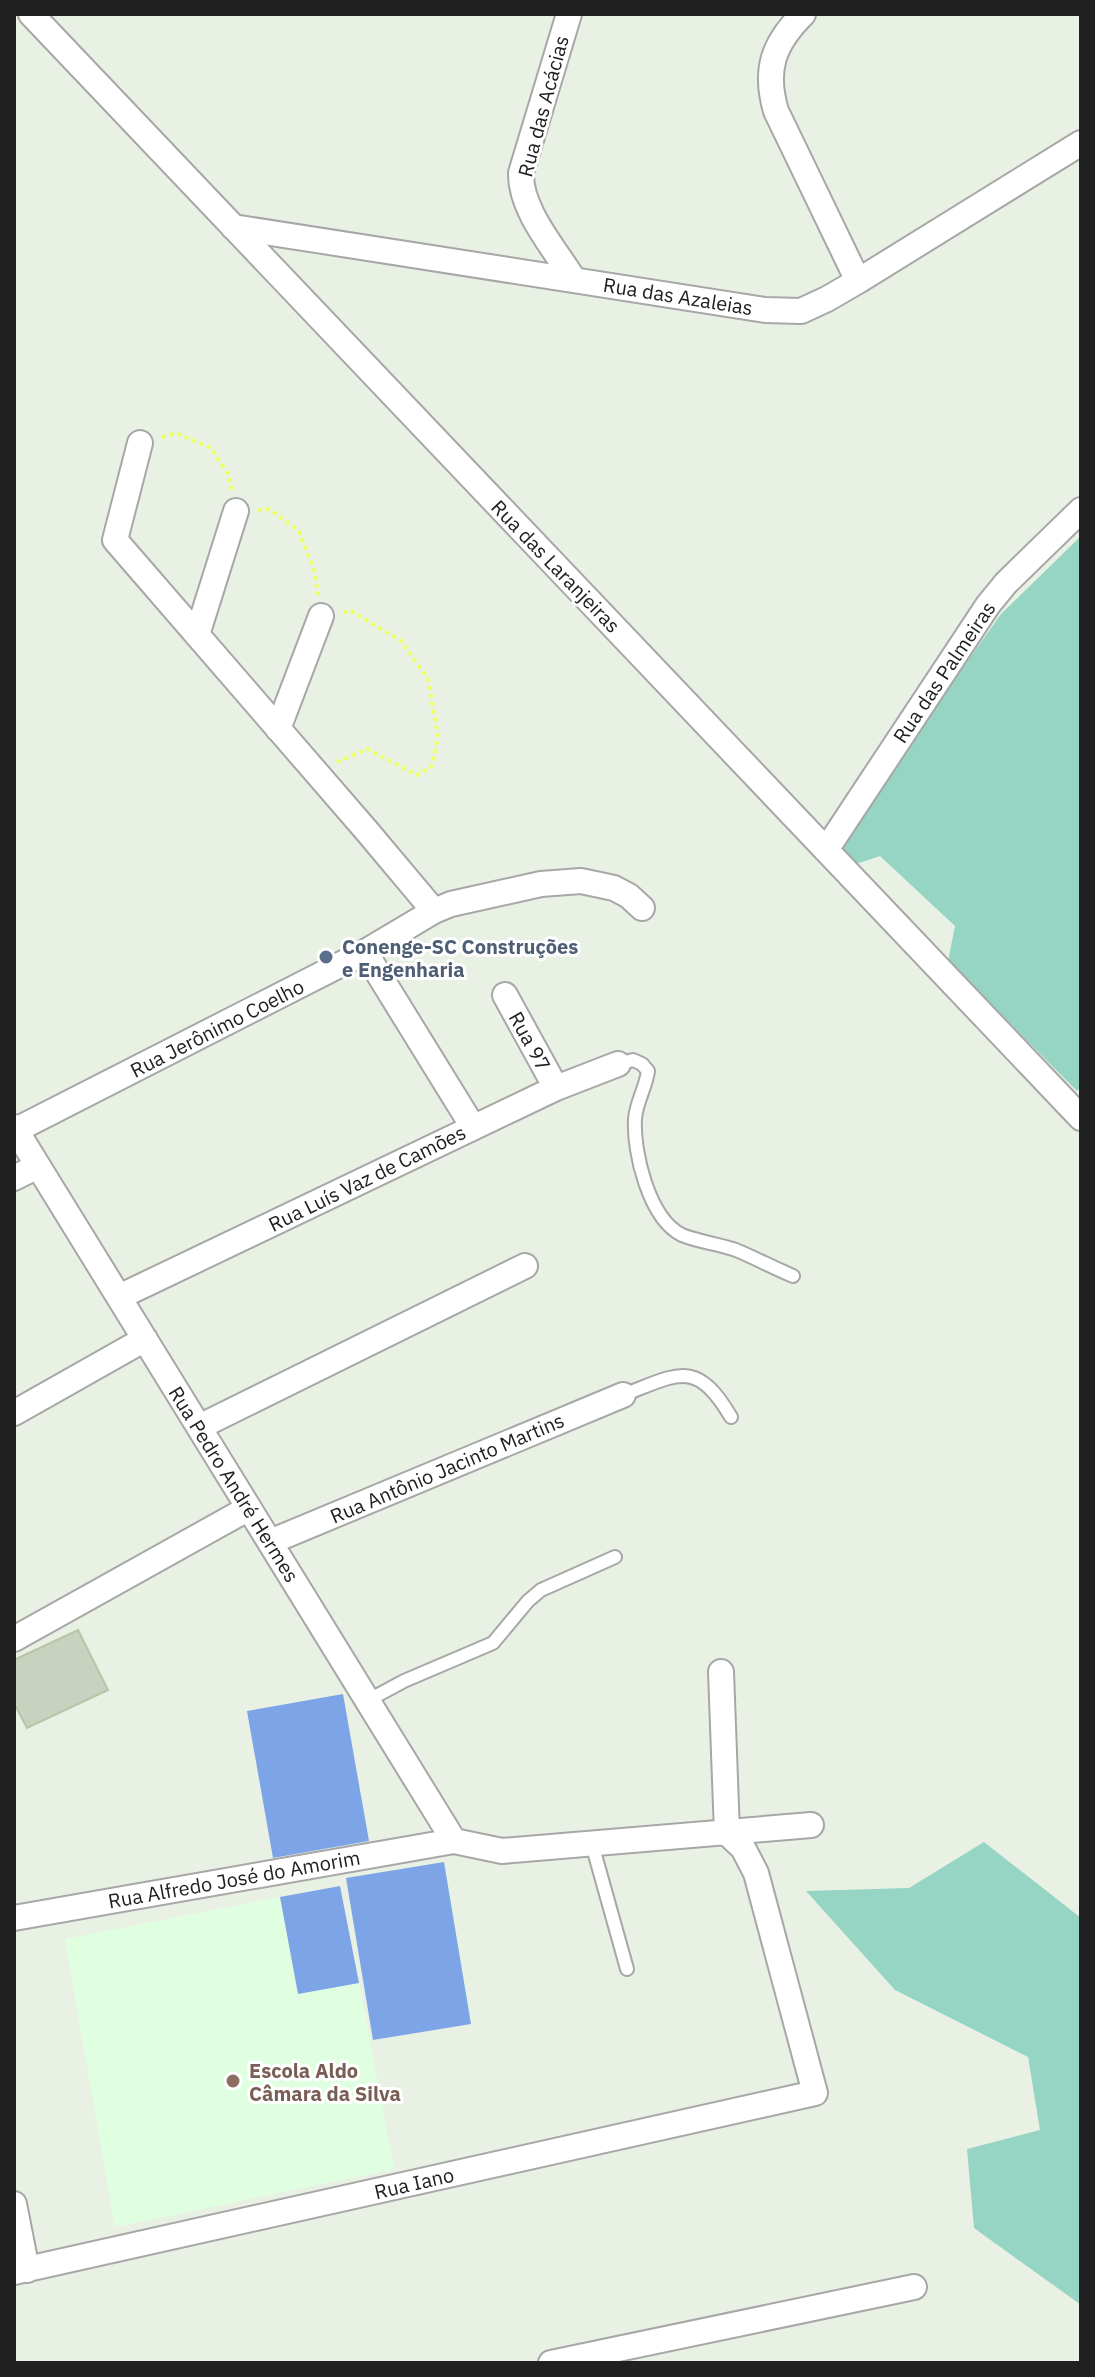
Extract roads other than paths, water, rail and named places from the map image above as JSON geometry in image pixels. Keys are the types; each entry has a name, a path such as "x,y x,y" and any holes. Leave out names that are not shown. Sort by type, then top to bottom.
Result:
{"street":[{"name":"Rua das Laranjeiras","path":"31,14 1079,1113"},
{"name":"Rua das Acácias","path":"569,14 521,173 521,188 525,203 574,280"},
{"path":"803,14 779,45 771,67 770,88 776,111 858,281"},
{"name":"Rua das Azaleias","path":"233,227 765,310 801,311 858,281 1081,143"},
{"path":"140,443 115,540 434,911"},
{"name":"Rua das Palmeiras","path":"826,850 988,605 1006,583 1081,510"},
{"path":"197,635 236,511"},
{"path":"278,729 321,616"},
{"name":"Rua Jerônimo Coelho","path":"15,1128 365,952 451,904 541,884 581,881 614,888 642,908"},
{"path":"365,952 473,1127"},
{"name":"Rua 97","path":"505,995 556,1088"},
{"name":"Rua Luís Vaz de Camões","path":"119,1297 556,1088 618,1064"},
{"name":"Rua Pedro André Hermes","path":"15,1128 454,1841"},
{"path":"14,1178 38,1166"},
{"path":"199,1427 525,1266"},
{"path":"14,1413 145,1339"},
{"name":"Rua Antônio Jacinto Martins","path":"270,1542 623,1395"},
{"path":"14,1639 249,1508"},
{"path":"721,1672 727,1833"},
{"path":"454,1841 502,1851 811,1825"},
{"name":"Rua Iano","path":"20,2271 815,2093 756,1873 743,1848 727,1833"},
{"name":"Rua Alfredo José do Amorim","path":"14,1918 454,1841"},
{"path":"14,2204 20,2271"},
{"path":"551,2363 649,2352 914,2287"}],"lane":[{"path":"618,1064 633,1060 648,1071 635,1116 636,1147 642,1174 658,1209 670,1226 682,1234 735,1250 793,1276"},
{"path":"623,1395 672,1376 686,1376 705,1383 717,1392 731,1417"},
{"path":"367,1701 404,1681 493,1643 541,1590 615,1557"},
{"path":"592,1844 627,1969"}],"place":[{"name":"Conenge-SC Construções e Engenharia","path":"326,957"},
{"name":"Escola Aldo Câmara da Silva","path":"233,2081"}]}
